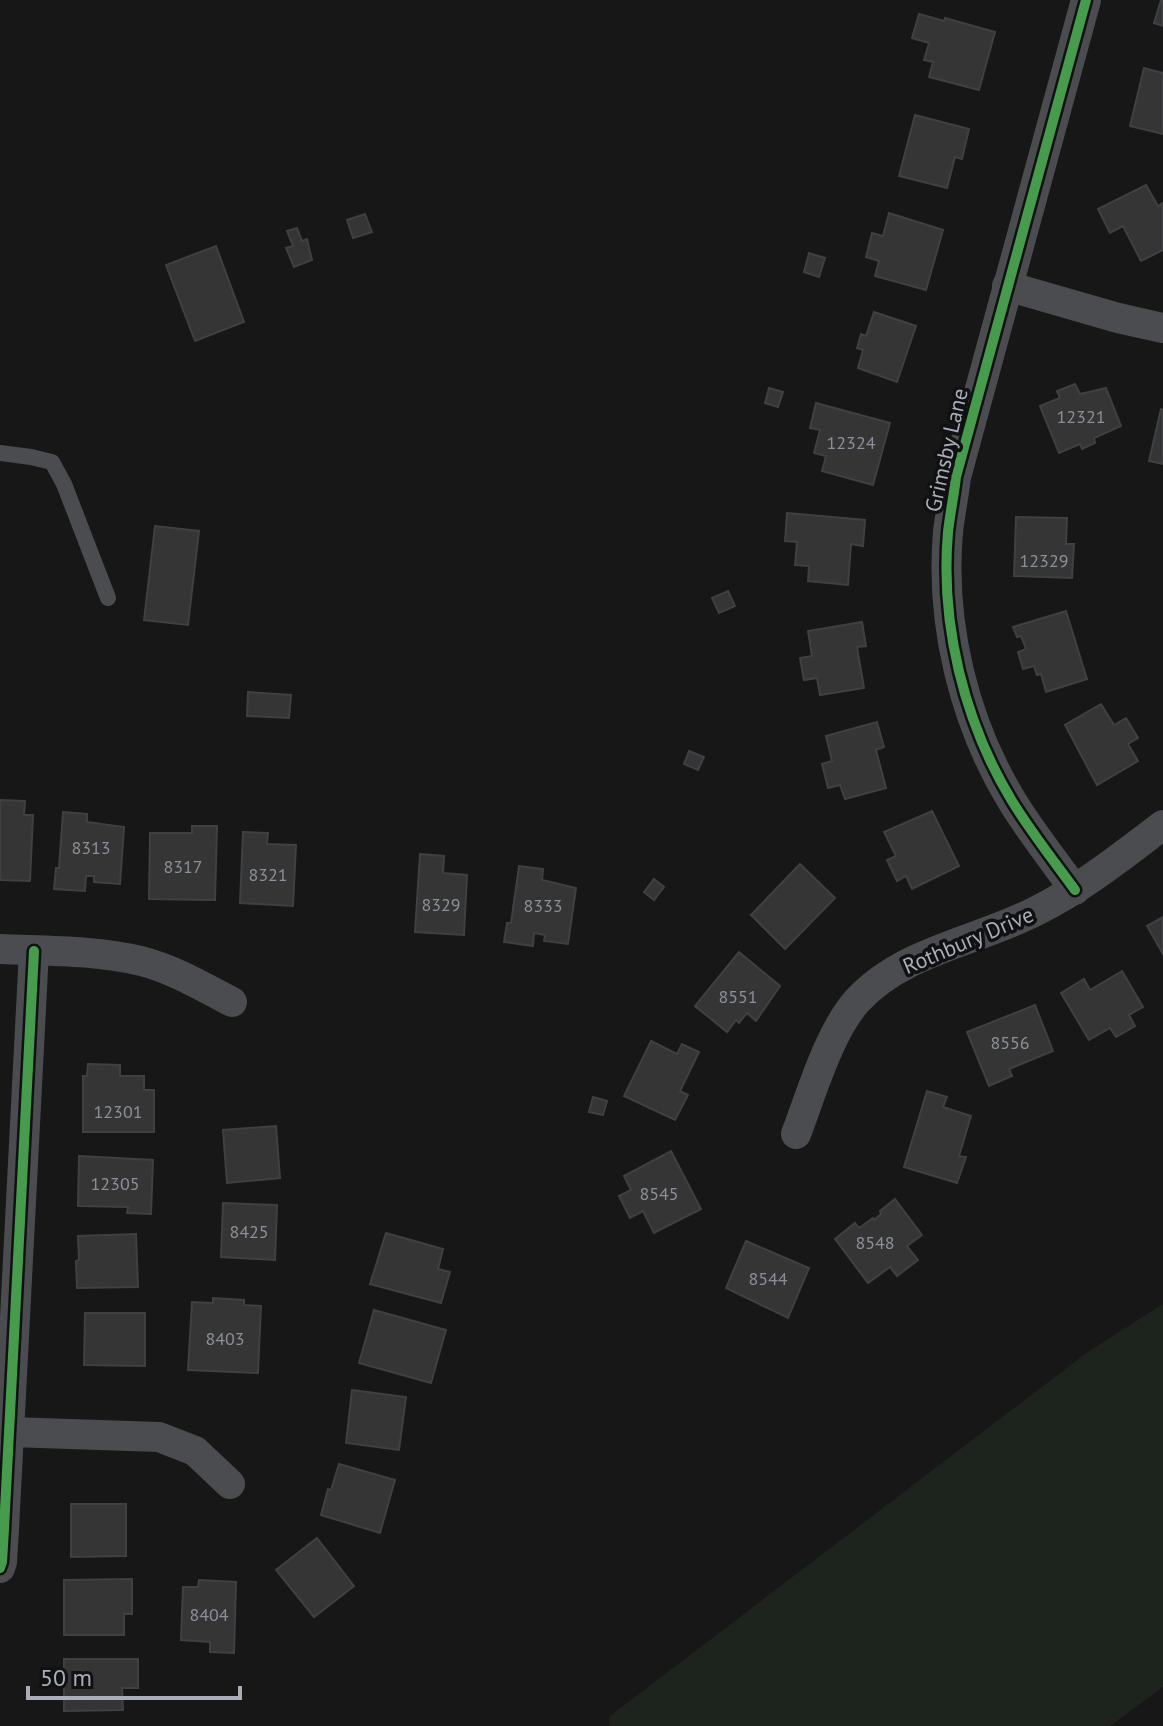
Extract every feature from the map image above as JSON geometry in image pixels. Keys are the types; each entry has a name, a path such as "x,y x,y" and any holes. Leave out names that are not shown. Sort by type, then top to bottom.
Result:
{"street":[{"name":"Grimsby Lane","path":"1075,890 1012,802 987,755 965,696 953,645 947,589 948,533 956,477 1086,0"},
{"path":"1007,286 1163,328"},
{"name":"Rothbury Drive","path":"796,1134 836,1030 855,1003 878,981 906,963 1034,913 1075,890 1163,825"},
{"path":"0,949 94,953 143,962 182,976 232,1002"},
{"path":"0,1568 10,1432 34,951"},
{"path":"10,1432 159,1437 195,1451 230,1484"}],"lane":[{"path":"0,453 52,462 64,484 108,598"}],"shaded area":[{"path":"1163,1304 1163,1687 1110,1726 609,1726 610,1716 1089,1351"}],"building":[{"path":"1163,0 1163,26 1154,23"},
{"path":"919,14 995,32 979,90 929,77 933,62 924,60 929,43 912,38"},
{"path":"1144,68 1163,73 1163,134 1130,126"},
{"path":"915,115 969,129 962,159 955,157 947,188 899,176"},
{"path":"1146,185 1158,206 1163,203 1163,250 1141,261 1123,226 1110,233 1098,209"},
{"path":"889,213 943,230 926,290 875,276 879,261 866,257 872,233 883,236"},
{"path":"365,214 372,232 353,238 347,220"},
{"path":"297,228 302,241 307,239 312,260 294,267 286,248 293,246 287,231"},
{"path":"216,246 244,322 195,341 166,265"},
{"path":"809,253 825,258 819,277 804,272"},
{"path":"874,312 916,326 897,382 858,368 863,350 857,348 861,334 866,336"},
{"path":"1075,384 1080,394 1106,388 1121,426 1094,438 1095,443 1082,449 1080,444 1059,453 1040,406 1060,398 1057,391"},
{"path":"769,388 783,392 778,407 765,403"},
{"path":"816,403 890,423 873,485 822,471 826,456 814,453 820,430 810,428"},
{"path":"1163,410 1163,464 1149,461"},
{"path":"787,513 865,520 863,546 851,544 848,585 808,581 809,566 795,565 797,542 785,541"},
{"path":"1016,517 1067,518 1066,544 1074,544 1072,578 1014,576"},
{"path":"155,526 199,531 188,625 144,620"},
{"path":"728,591 735,606 719,613 712,598"},
{"path":"1066,611 1087,679 1046,692 1041,674 1037,675 1034,666 1023,669 1018,652 1026,649 1013,627"},
{"path":"862,622 866,646 857,647 864,688 820,695 817,678 804,680 800,658 812,656 808,631"},
{"path":"248,692 291,695 289,718 247,716"},
{"path":"1101,704 1114,725 1126,718 1138,738 1128,744 1138,761 1097,785 1065,725"},
{"path":"877,722 884,747 876,750 886,788 845,799 840,785 828,788 822,764 832,761 826,736"},
{"path":"689,751 704,757 698,770 684,764"},
{"path":"0,800 25,801 24,815 33,815 30,881 0,880"},
{"path":"932,811 959,866 912,889 906,876 897,881 887,860 896,856 884,832"},
{"path":"63,812 87,814 87,822 124,827 120,884 94,882 94,876 86,876 85,891 54,889 56,868 59,868"},
{"path":"192,826 217,826 215,900 149,899 150,833 192,833"},
{"path":"243,832 268,833 267,844 296,845 293,906 240,903"},
{"path":"420,854 444,856 443,873 467,875 464,935 415,932"},
{"path":"800,864 835,898 785,949 751,915"},
{"path":"519,866 543,869 542,880 576,888 568,944 544,941 545,935 534,933 533,946 504,942 507,923 511,923"},
{"path":"654,879 664,887 654,900 644,892"},
{"path":"1163,917 1163,954 1147,926"},
{"path":"739,952 780,986 756,1021 747,1013 739,1023 736,1020 727,1032 695,1006"},
{"path":"1122,971 1143,1007 1129,1015 1135,1026 1116,1037 1110,1028 1089,1040 1061,993 1084,979 1090,990"},
{"path":"1035,1005 1053,1051 1009,1069 1012,1076 989,1086 967,1032"},
{"path":"651,1041 677,1054 682,1044 699,1052 680,1091 688,1095 675,1120 624,1096"},
{"path":"88,1064 120,1065 120,1076 144,1076 144,1090 154,1090 154,1132 83,1132 83,1076 87,1076"},
{"path":"927,1091 947,1097 943,1107 971,1116 959,1156 966,1157 957,1183 904,1167"},
{"path":"593,1097 607,1101 603,1115 589,1112"},
{"path":"276,1126 280,1178 227,1183 223,1130"},
{"path":"671,1151 701,1209 654,1233 643,1211 630,1218 619,1196 631,1190 624,1176"},
{"path":"79,1156 153,1160 151,1214 127,1213 128,1207 78,1206"},
{"path":"895,1199 922,1235 907,1246 918,1260 897,1276 890,1267 868,1283 835,1239 855,1223 859,1228 874,1220"},
{"path":"223,1203 277,1205 275,1260 221,1257"},
{"path":"386,1233 443,1249 438,1269 450,1272 441,1303 370,1284"},
{"path":"136,1234 138,1287 77,1288 78,1236"},
{"path":"746,1241 809,1268 788,1318 726,1288"},
{"path":"213,1298 244,1300 244,1305 261,1306 258,1373 188,1370 192,1302 213,1303"},
{"path":"374,1310 446,1330 431,1383 359,1363"},
{"path":"85,1313 145,1313 145,1366 84,1365"},
{"path":"352,1390 406,1397 399,1450 346,1443"},
{"path":"339,1464 395,1480 380,1533 321,1515"},
{"path":"71,1504 126,1504 126,1556 71,1557"},
{"path":"317,1538 354,1586 314,1617 276,1570"},
{"path":"132,1579 132,1614 124,1614 124,1635 64,1635 64,1580"},
{"path":"199,1580 236,1582 234,1653 210,1652 210,1642 181,1640 183,1587 198,1587"},
{"path":"64,1659 138,1659 138,1688 122,1688 123,1710 64,1711"}],"cycle path":[{"path":"1075,890 1012,801 981,739 959,671 952,637 946,567 956,477 1086,0"},
{"path":"0,1568 34,951"}]}
